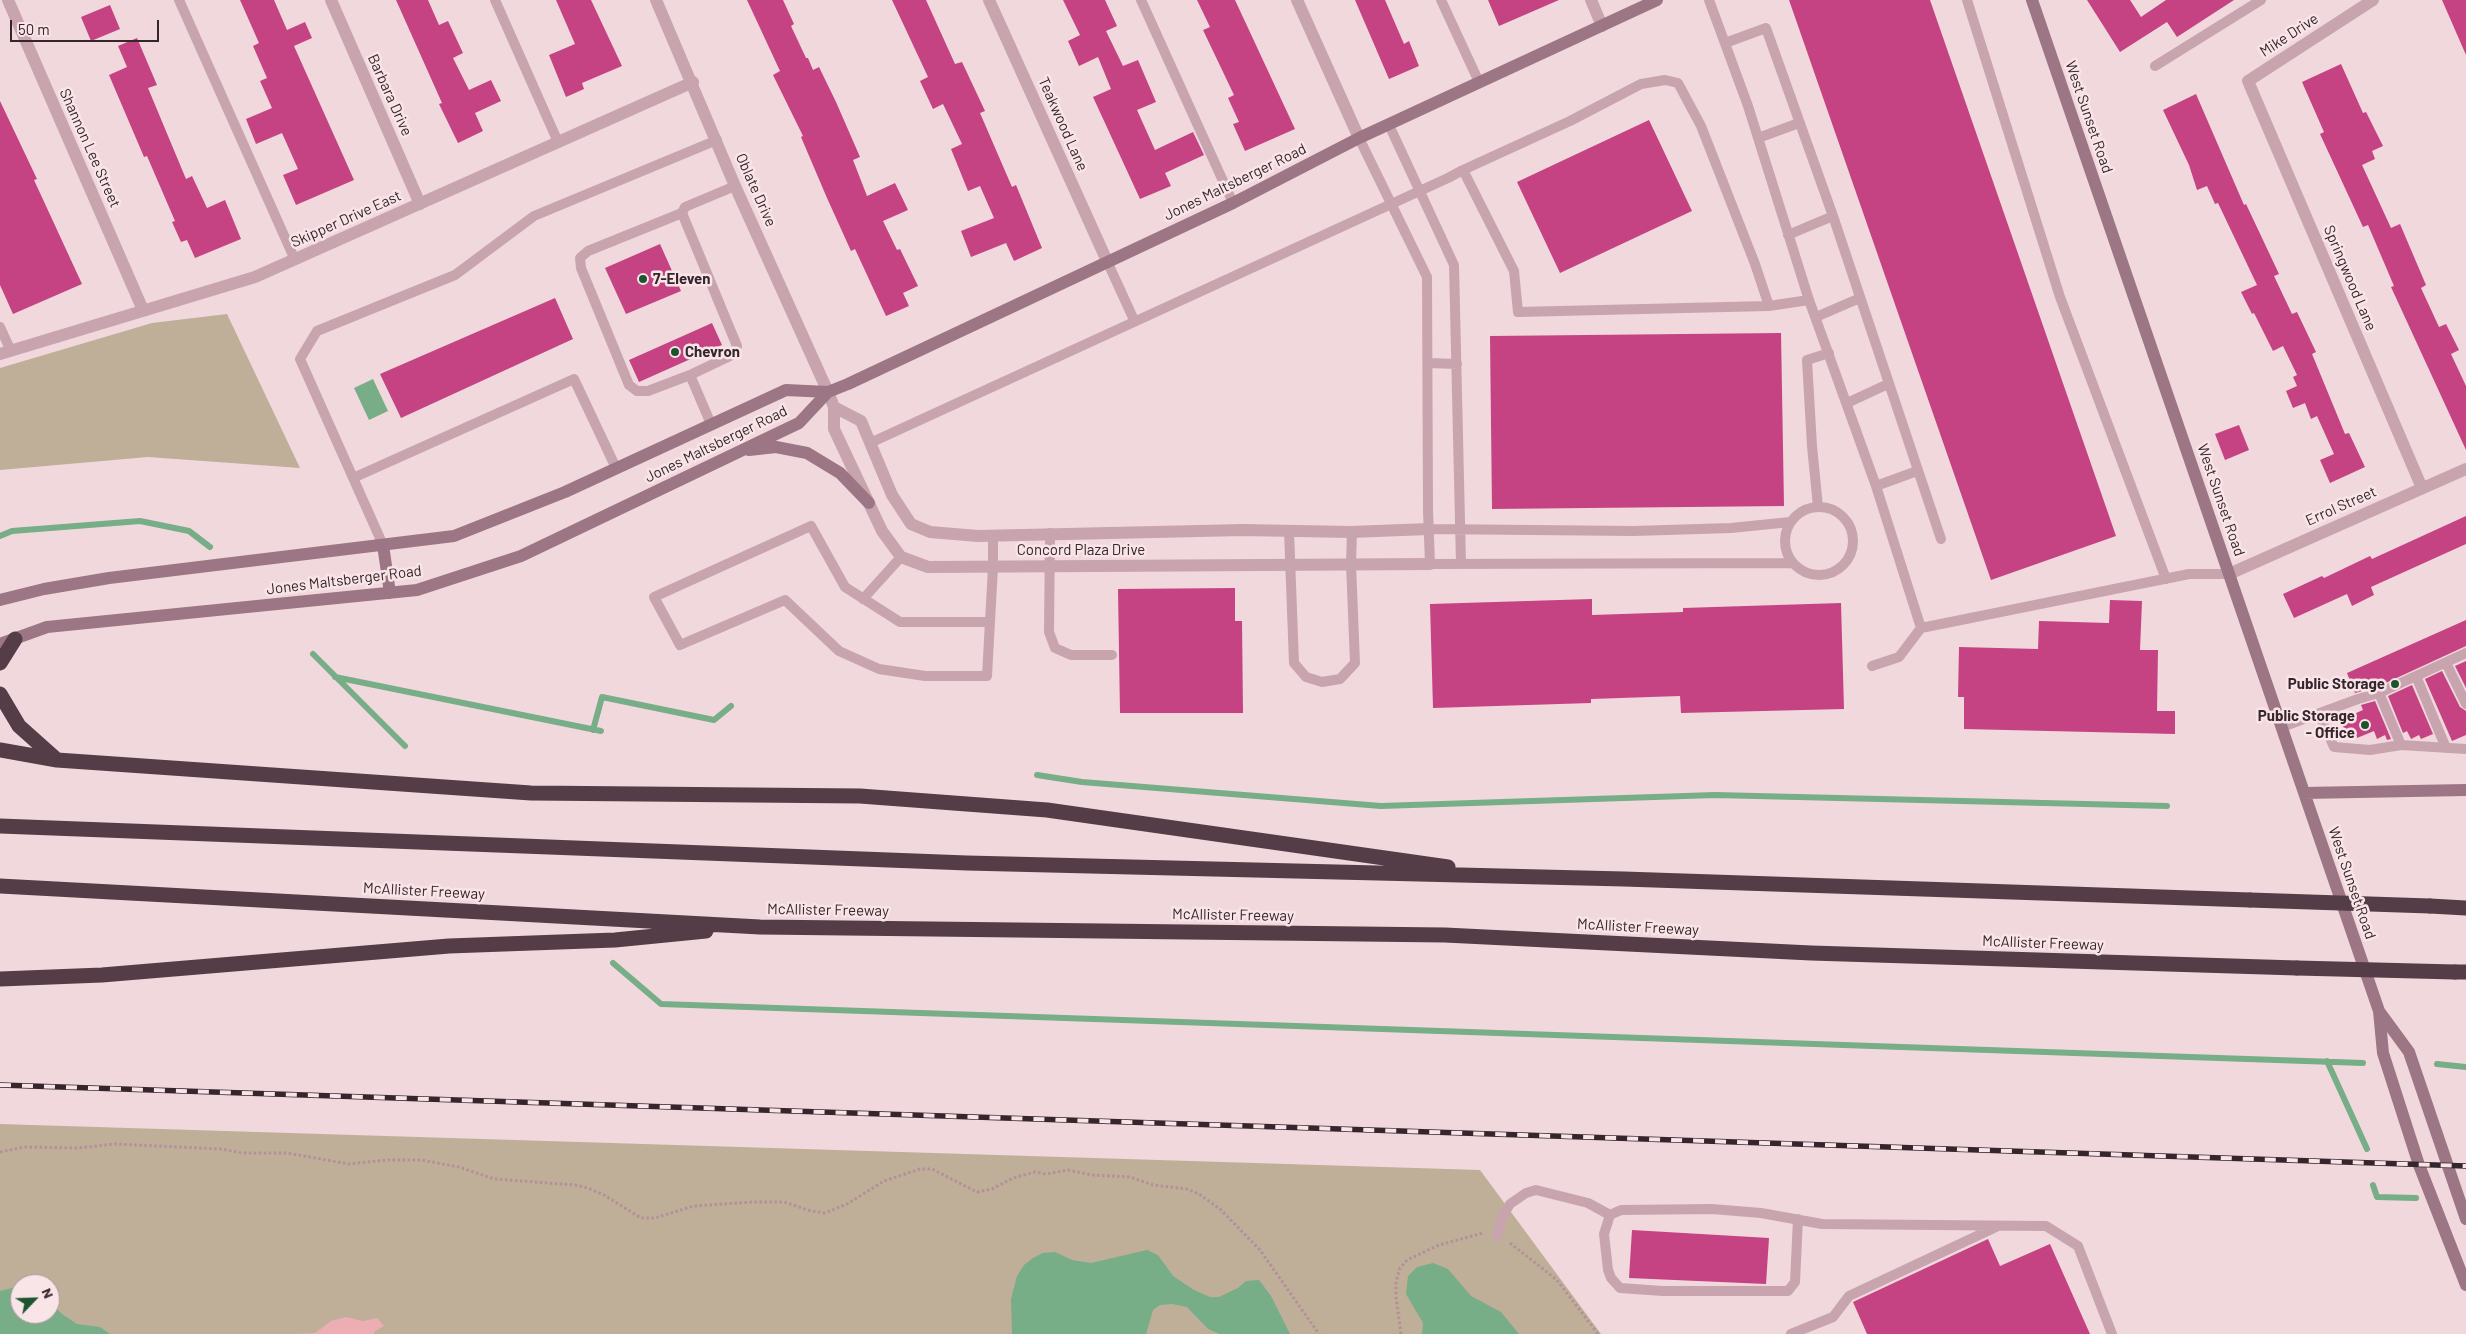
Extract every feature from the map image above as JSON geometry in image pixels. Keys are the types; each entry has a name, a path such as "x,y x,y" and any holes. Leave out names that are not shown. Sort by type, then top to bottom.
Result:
{"highway":[{"path":"0,663 15,639"},
{"path":"0,694 19,726 57,760"},
{"path":"0,750 57,760 532,793 860,796 1048,810 1519,877"},
{"path":"0,826 968,863 1519,877 2466,906"},
{"name":"McAllister Freeway","path":"0,886 760,926 1445,935 1811,953 2461,972"},
{"path":"0,980 102,975 449,946 615,940 760,926"}],"main road":[{"name":"Jones Maltsberger Road","path":"0,644 47,627 417,590 521,556 799,423 828,392 1233,203 1359,138 1656,0"},
{"name":"West Sunset Road","path":"2032,0 2379,1011 2383,1053 2419,1165 2466,1285"},
{"name":"Jones Maltsberger Road","path":"0,600 44,588 109,578 454,536 565,492 786,390 828,392"},
{"path":"739,452 776,447 808,453 840,473 869,503"},
{"path":"383,546 390,593"},
{"path":"2304,793 2466,790"},
{"name":"West Sunset Road","path":"2379,1011 2409,1052 2466,1219"}],"street":[{"name":"Shannon Lee Street","path":"8,0 143,310"},
{"name":"Barbara Drive","path":"331,0 420,204"},
{"name":"Oblate Drive","path":"656,0 693,82 735,186 828,392"},
{"name":"Teakwood Lane","path":"989,0 1107,261"},
{"path":"1297,0 1359,138"},
{"path":"1591,0 1602,26"},
{"name":"Mike Drive","path":"2248,81 2373,0"},
{"name":"Springwood Lane","path":"2248,81 2422,488"},
{"name":"Skipper Drive East","path":"5,352 255,277 693,82"},
{"path":"828,392 834,406 834,429 882,531 901,556"},
{"name":"Concord Plaza Drive","path":"834,406 860,421 892,495 910,524 930,532 993,535 1289,531 1352,532 1429,529"},
{"name":"Errol Street","path":"2229,574 2466,469"},
{"name":"Concord Plaza Drive","path":"901,556 928,567 1430,564"}],"lane":[{"path":"179,0 295,260"},
{"path":"495,0 558,142"},
{"path":"1141,0 1233,203"},
{"path":"1441,0 1480,82"},
{"path":"1709,0 1758,138 1788,235 1876,486 1922,628"},
{"path":"1967,0 2060,297 2166,579"},
{"path":"2155,66 2261,0"},
{"path":"1725,43 1766,28 1833,216 1917,472 1941,539"},
{"path":"870,443 1570,121 1641,84 1665,80 1678,83 1701,126 1769,306"},
{"path":"1758,138 1799,123"},
{"path":"1389,125 1454,265 1459,529 1462,564"},
{"path":"1359,138 1393,203 1427,276 1430,564 1792,563"},
{"path":"383,546 300,359 317,331 455,275 534,216 717,140"},
{"path":"1463,170 1514,271 1518,312 1769,306 1810,300"},
{"path":"682,213 737,346 736,352 690,375 648,392 637,391 629,385 581,268 580,258 588,251 682,213 685,207 735,186"},
{"path":"1788,235 1833,216"},
{"path":"1107,261 1134,320"},
{"path":"1816,317 1860,298"},
{"path":"0,327 5,352"},
{"path":"1818,507 1807,360 1829,353"},
{"path":"1428,363 1457,364"},
{"path":"690,375 712,424"},
{"path":"353,478 574,379 616,468"},
{"path":"1847,403 1888,384"},
{"path":"1876,486 1917,472"},
{"path":"1818,507 1830,509 1840,514 1848,523 1852,534 1853,546 1849,558 1842,567 1832,574 1822,576 1806,573 1792,563 1785,543 1786,532 1790,522 1803,512 1818,507"},
{"path":"1429,529 1634,531 1731,528 1790,522"},
{"path":"990,622 900,622 845,588 811,526 654,596 680,645 785,600 839,651 879,669 924,676 987,676 990,622 993,535"},
{"path":"1289,531 1294,663 1306,677 1322,682 1340,679 1355,662 1351,564 1352,532"},
{"path":"1050,533 1049,632 1055,648 1071,655 1112,655"},
{"path":"863,599 901,556"},
{"path":"1872,666 1899,657 1922,628 2189,574 2229,574"},
{"path":"2282,727 2379,693 2466,653"},
{"path":"2446,663 2466,704"},
{"path":"2416,676 2446,748"},
{"path":"2379,693 2401,745"},
{"path":"2319,714 2334,747 2370,750 2401,745 2466,750"},
{"path":"1497,1236 1502,1217 1510,1204 1526,1192 1536,1190 1588,1203 1610,1215"},
{"path":"1798,1219 1795,1282 1788,1291 1663,1291 1620,1288 1611,1278 1605,1251 1604,1234 1610,1215 1621,1210 1678,1208 1761,1213 1798,1219 1822,1224 2046,1226 2078,1246 2112,1334"},
{"path":"1791,1334 1833,1317 1849,1296 1999,1225"}],"path":[{"path":"0,1152 24,1147 77,1148 115,1144 222,1149 242,1153 286,1153 350,1164 388,1160 420,1160 459,1167 494,1179 574,1185 588,1188 604,1195 641,1218 655,1218 694,1206 753,1202 784,1202 825,1213 847,1204 884,1181 920,1169 932,1169 977,1192 985,1192 1014,1178 1036,1172 1046,1174 1068,1170 1092,1175 1130,1177 1153,1186 1193,1192 1220,1209 1260,1250 1319,1334"},
{"path":"1401,1334 1396,1297 1396,1282 1400,1268 1407,1260 1420,1252 1482,1233 1497,1236 1509,1242 1557,1280 1598,1334"}],"shaded area":[{"path":"227,314 300,468 148,457 0,470 0,368 152,323"},
{"path":"373,379 388,411 369,420 354,388"},
{"path":"0,1124 1480,1170 1601,1334 0,1334"},
{"path":"1147,1250 1158,1255 1173,1276 1194,1290 1210,1297 1219,1297 1238,1288 1246,1281 1259,1280 1271,1296 1290,1334 1220,1334 1208,1329 1187,1307 1172,1304 1160,1305 1153,1310 1146,1334 1012,1334 1011,1299 1017,1276 1024,1265 1033,1258 1043,1253 1055,1252 1072,1260 1091,1263"},
{"path":"1433,1263 1448,1269 1471,1296 1501,1312 1519,1334 1422,1334 1423,1323 1406,1294 1408,1276 1417,1267"},
{"path":"10,1288 10,1324 60,1324 60,1312 77,1324 100,1327 110,1334 0,1334 0,1291"}],"sand":[{"path":"346,1317 363,1321 377,1318 384,1326 374,1332 374,1334 296,1334 315,1333 331,1321"}],"building":[{"path":"240,0 274,0 287,30 305,22 312,38 294,46 354,180 296,205 283,175 298,169 282,133 256,144 246,119 272,108 260,81 267,78 253,46 259,43"},
{"path":"396,0 428,0 439,25 448,21 463,53 453,58 469,90 491,80 501,101 475,113 483,131 458,143 439,104 442,103"},
{"path":"556,0 591,0 622,66 582,83 584,89 566,97 549,55 575,44"},
{"path":"747,0 783,0 794,24 791,26 806,58 808,58 813,70 819,67 860,157 853,160 867,196 895,183 908,210 883,221 897,250 900,249 918,286 903,293 909,306 886,316 855,249 851,251 801,137 803,136 773,75 780,71"},
{"path":"892,0 926,0 955,64 962,62 985,111 980,113 1012,187 1016,185 1042,248 1014,261 1006,243 971,257 961,231 994,218 980,186 968,191 951,149 962,144 943,104 933,109 920,81 928,77"},
{"path":"1063,0 1105,0 1117,26 1106,31 1123,66 1138,60 1156,102 1137,110 1155,150 1193,132 1204,155 1165,173 1171,186 1140,199 1093,97 1111,89 1098,57 1079,66 1068,41 1080,35"},
{"path":"1197,0 1235,0 1295,129 1245,151 1233,124 1239,122 1228,98 1234,95 1203,30 1210,27"},
{"path":"1355,0 1385,0 1404,44 1409,41 1419,66 1389,79"},
{"path":"1488,0 1559,0 1499,26"},
{"path":"1789,0 1930,0 2116,536 1991,580"},
{"path":"2087,0 2130,0 2141,17 2166,0 2234,0 2177,37 2167,22 2120,52"},
{"path":"2442,0 2466,0 2466,55"},
{"path":"110,5 120,29 91,41 81,17"},
{"path":"137,38 157,85 148,88 186,179 192,176 207,208 225,200 241,239 195,258 187,240 181,242 172,222 175,221 147,156 144,157 109,75 127,67 118,46"},
{"path":"2341,64 2363,113 2366,112 2383,146 2372,151 2375,159 2362,165 2391,228 2400,224 2426,285 2421,288 2439,327 2446,324 2459,350 2451,354 2466,386 2466,450 2391,287 2394,286 2368,225 2363,227 2320,134 2324,132 2302,82"},
{"path":"2196,94 2244,205 2246,204 2279,274 2274,276 2292,314 2297,312 2316,352 2312,354 2345,434 2349,433 2365,467 2330,483 2320,460 2334,454 2317,416 2311,419 2305,403 2293,408 2286,391 2297,386 2293,377 2297,375 2283,346 2273,351 2254,313 2252,314 2241,292 2257,285 2218,203 2215,204 2207,186 2197,190 2189,165 2163,110"},
{"path":"0,101 37,179 34,180 82,284 13,314 0,285"},
{"path":"1649,120 1692,211 1560,273 1517,182"},
{"name":"7-Eleven","path":"660,244 681,291 626,314 605,268"},
{"path":"555,298 573,339 401,418 380,374"},
{"name":"Chevron","path":"712,323 722,345 639,382 629,360"},
{"path":"1781,333 1784,506 1492,509 1490,336"},
{"path":"2239,425 2249,450 2225,460 2215,434"},
{"path":"2466,516 2466,544 2371,587 2374,595 2352,606 2347,594 2294,618 2283,594 2322,576 2324,578 2370,556 2372,559"},
{"path":"1235,588 1235,621 1242,621 1243,713 1120,713 1118,589"},
{"path":"1592,599 1592,615 1683,612 1683,608 1841,603 1844,709 1681,713 1680,696 1591,699 1591,703 1433,708 1430,604"},
{"path":"2110,600 2142,601 2140,650 2158,650 2157,711 2175,711 2175,734 1964,729 1964,697 1958,697 1959,647 2038,649 2039,621 2109,623"},
{"path":"2466,620 2466,646 2377,687 2355,693 2347,673"},
{"path":"2466,661 2466,688 2455,666"},
{"path":"2442,671 2460,707 2466,711 2466,735 2452,741 2425,679"},
{"path":"2412,685 2433,734 2421,739 2419,735 2411,739 2407,731 2403,733 2388,696"},
{"name":"Public Storage - Office","path":"2375,701 2391,739 2387,740 2385,735 2377,739 2374,731 2357,738 2355,734 2348,737 2340,720 2363,710 2361,705"},
{"path":"1632,1230 1769,1238 1766,1284 1629,1278"},
{"path":"1988,1239 2000,1266 2050,1244 2090,1334 1867,1334 1853,1302"}],"waterway":[{"path":"0,536 12,531 140,521 189,531 210,547"},
{"path":"313,654 405,746"},
{"path":"335,677 601,731"},
{"path":"593,730 602,697 714,720 731,706"},
{"path":"1037,775 1082,782 1381,806 1715,795 2167,806"},
{"path":"613,963 661,1004 2363,1063"},
{"path":"2327,1061 2367,1149"},
{"path":"2437,1064 2466,1067"},
{"path":"2373,1185 2377,1197 2416,1198"}],"railway":[{"path":"0,1085 2466,1166"}],"place":[{"name":"7-Eleven","path":"643,279"},
{"name":"Chevron","path":"675,352"},
{"name":"Public Storage","path":"2395,684"},
{"name":"Public Storage - Office","path":"2365,725"}]}
